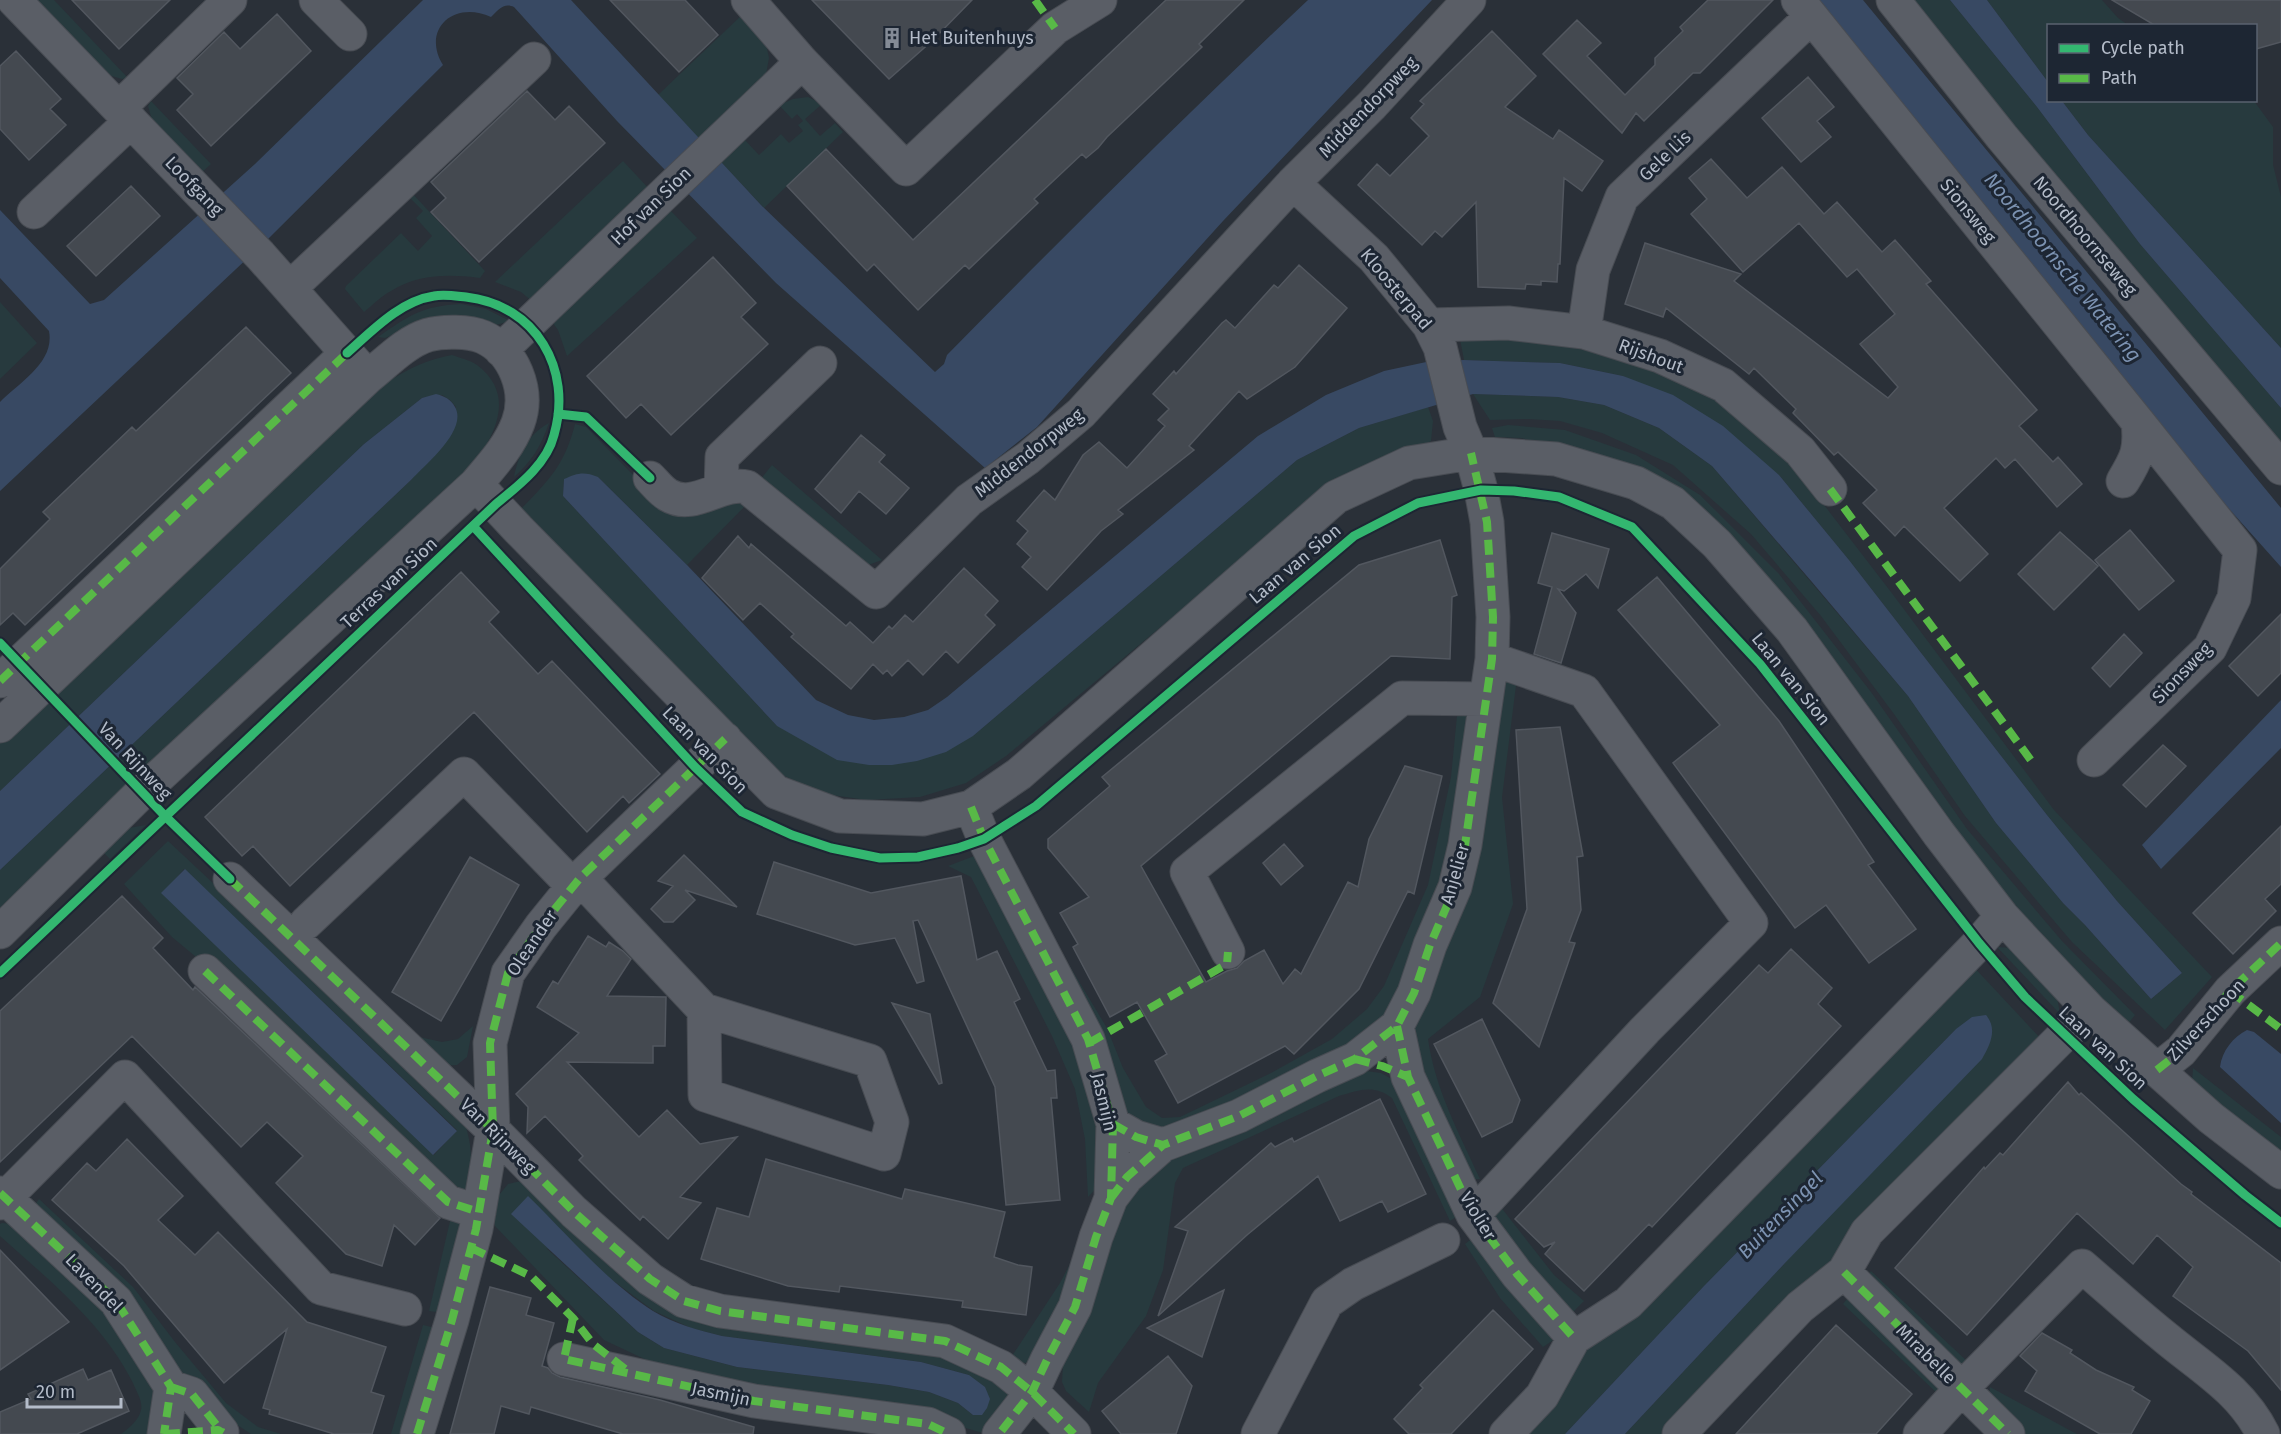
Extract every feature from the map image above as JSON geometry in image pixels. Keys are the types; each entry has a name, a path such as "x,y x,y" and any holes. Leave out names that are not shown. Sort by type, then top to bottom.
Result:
{"street":[{"name":"Loofgang","path":"14,0 260,255 357,365"},
{"path":"34,212 230,0"},
{"path":"316,0 350,34"},
{"path":"748,0 802,62 906,169 1055,28 1100,0"},
{"name":"Middendorpweg","path":"650,478 668,495 684,500 700,498 736,484 747,487 876,591 969,500 1028,458 1081,413 1293,183 1372,105 1469,0"},
{"name":"Noordhoornseweg","path":"1893,0 2002,137 2281,468"},
{"name":"Gele Lis","path":"1584,332 1593,270 1623,197 1805,8"},
{"name":"Sionsweg","path":"1805,8 2240,550 2234,598 2210,648 2094,760"},
{"path":"290,288 534,59"},
{"name":"Hof van Sion","path":"501,350 802,62"},
{"name":"Kloosterpad","path":"1293,183 1374,258 1434,336 1458,420 1471,453"},
{"name":"Rijshout","path":"1434,336 1508,323 1584,332 1660,356 1723,385 1800,451 1830,489"},
{"name":"Terras van Sion","path":"0,681 357,365 427,335 451,332 482,336 501,350 515,367 522,392 519,421 508,444 476,484 142,792 0,932"},
{"path":"721,489 722,458 820,363"},
{"name":"Terras van Sion","path":"0,726 357,365"},
{"path":"2123,481 2135,460 2140,442 2138,422"},
{"name":"Laan van Sion","path":"476,484 525,537 776,792 840,816 923,819 971,807 1019,774 1336,497 1409,463 1471,453 1556,459 1636,483 1673,503 1717,544 1792,630 1939,834 2002,916 2091,1011 2211,1118 2281,1172"},
{"name":"Anjelier","path":"1111,1198 1127,1177 1163,1145 1239,1116 1354,1059 1397,1026 1414,993 1430,945 1455,887 1465,845 1492,659 1493,617 1487,522 1471,453"},
{"path":"1473,1215 1645,1030 1750,923 1584,692 1492,659"},
{"path":"1228,952 1187,872 1402,698 1486,699"},
{"name":"Oleander","path":"417,1434 453,1320 479,1212 493,1130 490,1043 508,973 541,926 577,882 724,739"},
{"path":"306,923 464,774 577,882 704,1010 870,1061 892,1122 884,1154 705,1095 704,1010"},
{"name":"Jasmijn","path":"971,807 984,838 1088,1039 1113,1124 1111,1198 1096,1237 1075,1307 1032,1392 999,1434"},
{"name":"Van Rijnweg","path":"230,879 493,1130 574,1212 650,1279 684,1301 720,1311 945,1341 1000,1368 1032,1392 1074,1434"},
{"path":"1506,1434 1542,1396 1574,1338 1628,1303 1979,943 2002,916"},
{"name":"Zilverschoon","path":"2157,1070 2181,1051 2230,991 2281,943"},
{"path":"205,971 448,1202 479,1212"},
{"path":"1679,1434 1800,1307 1844,1272 1867,1232 2064,1035 2091,1011"},
{"name":"Violier","path":"1397,1026 1408,1077 1473,1215 1517,1274 1574,1338"},
{"path":"1354,1059 1382,1066 1408,1077"},
{"path":"2,1198 125,1077 321,1288 405,1309"},
{"path":"1113,1124 1136,1137 1163,1145"},
{"name":"Lavendel","path":"2,1198 116,1301 171,1387"},
{"path":"1258,1434 1327,1302 1353,1284 1443,1240"},
{"path":"1920,1434 2082,1266 2166,1339 2224,1383 2256,1421 2263,1434"},
{"name":"Mirabelle","path":"1844,1272 2008,1434"},
{"name":"Jasmijn","path":"564,1359 754,1401 928,1424 950,1434"},
{"path":"171,1387 192,1394 224,1433 218,1430 165,1434 171,1387"}],"green space":[{"path":"38,0 54,0 128,78 122,79 108,75"},
{"path":"1910,0 1950,0 2037,107 2140,244 2281,408 2281,444 1980,86"},
{"path":"1987,0 2102,0 2127,24 2047,24 2047,81"},
{"path":"743,14 764,35 769,58 765,80 701,141 658,95"},
{"path":"808,97 822,104 805,119 820,136 835,123 843,132 764,208 720,161 744,139 759,155 781,134 789,143 803,131 798,125 803,121 797,114 792,119 779,105 793,99"},
{"path":"151,101 211,164 201,173 152,120 148,106"},
{"path":"2063,102 2255,102 2273,127 2273,165 2281,197 2281,348 2088,135"},
{"path":"623,161 651,191 532,301 521,292 495,282"},
{"path":"409,190 485,271 480,278 445,276 412,281 387,293 364,312 345,289 346,286 401,233 418,251 432,236 416,218 423,211 408,196"},
{"path":"668,208 697,238 567,356 558,330 550,319"},
{"path":"0,302 37,343 0,379"},
{"path":"461,304 486,309 510,321 492,326 473,318 452,315 431,319 385,338 378,337 417,313 436,307"},
{"path":"1492,338 1554,343 1630,361 1706,393 1791,462 2054,810 2212,977 2165,1030 2072,942 1965,816 1894,714 1821,616 1751,534 1673,465 1602,433 1560,421 1490,420 1473,394 1558,397 1604,405 1659,428 1712,466 1908,696 1996,823 2063,903 2151,999 2182,973 2117,901 2047,815 1849,560 1779,475 1623,376 1560,363 1464,360 1460,339"},
{"path":"452,355 477,365 492,381 498,398 498,416 492,434 458,485 446,499 0,922 0,870 411,480 456,407 442,395 422,398 364,444 0,791 0,740 355,404 413,368"},
{"path":"1428,407 1433,421 1431,441 1421,448 1333,483 1006,756 966,783 920,797 867,800 824,794 771,770 522,508 541,488 561,461 575,424 586,427 643,485 750,501 687,565 598,477 564,479 563,496 777,726 973,736 1297,460 1359,428"},
{"path":"549,423 535,453 514,477 518,460 525,446 535,433"},
{"path":"1508,425 1565,430 1636,455 1700,495 1779,574 1871,692 1967,829 2062,941 2135,1015 2127,1025 2055,951 1957,837 1770,585 1586,452 1521,438 1495,437 1492,428"},
{"path":"772,465 882,560 868,565 760,480"},
{"path":"1517,677 1502,797 1513,904 1480,997 1428,1039 1442,1093 1480,1179 1464,1180 1423,1088 1413,1027 1501,690 1508,678"},
{"path":"1466,712 1473,718 1444,886 1385,1017 1352,1046 1164,1137 1122,1117 1060,950 1107,1028 1123,1068 1146,1107 1162,1118 1180,1117 1271,1073 1332,1039 1367,1009 1384,986 1428,885 1451,777 1457,716"},
{"path":"146,825 110,859 103,852 129,828"},
{"path":"168,841 463,1117 471,1154 466,1192 457,1192 213,971 172,937 124,884","holes":["184,869 457,1130 434,1155 174,881"]},
{"path":"982,853 1068,1025 1102,1142 1103,1181 1088,1197 1085,1139 1075,1089 1052,1036 971,877 948,866"},
{"path":"1997,947 2012,948 2057,997 2060,1014"},
{"path":"1970,963 2043,1041 1839,1262 1667,1434 1625,1434 1785,1263 1956,1029 1703,1287 1565,1434 1520,1434 1560,1391 1588,1348"},
{"path":"473,1026 467,1057 457,1065 441,1066 406,1034 442,1042 458,1039"},
{"path":"2193,1068 2281,1137 2281,1153 2192,1084"},
{"path":"1359,1070 1381,1073 1397,1082 1462,1213 1450,1221 1392,1098 1373,1090 1360,1090 1339,1096 1183,1168 1175,1183 1163,1270 1146,1316 1098,1383 1089,1412 1066,1391 1062,1382 1064,1348 1122,1203 1178,1152"},
{"path":"521,1181 645,1285 943,1348 997,1374 1014,1401 986,1434 905,1410 685,1378 604,1340 495,1226 491,1205 508,1184","holes":["546,1248 615,1282 654,1311 691,1328 722,1336 921,1362 969,1375 973,1415 958,1403 929,1392 737,1367 664,1348 638,1332"]},
{"path":"39,1199 133,1287 226,1403 258,1427 281,1434 251,1434 230,1420 183,1376 33,1208"},
{"path":"1496,1201 1554,1275 1584,1301 1570,1315 1493,1220"},
{"path":"451,1217 466,1223 444,1313 429,1311"},
{"path":"0,1224 13,1224 85,1285 154,1370 153,1429 148,1434 121,1434 136,1420 141,1407 133,1383 121,1361 107,1341 74,1304 0,1236"},
{"path":"1475,1236 1555,1339 1543,1347 1500,1298 1465,1244"},
{"path":"1075,1245 1082,1261 1038,1356 1025,1363 1010,1359 1060,1283 1072,1260"},
{"path":"1871,1271 1970,1364 1957,1366 1866,1278"},
{"path":"1847,1299 1855,1303 1941,1383 1939,1395 1843,1304"},
{"path":"423,1325 439,1329 406,1434 391,1434"},
{"path":"1990,1387 2077,1434 2020,1434 1989,1400"}],"water":[{"path":"423,0 571,0 761,205 935,372 944,364 947,355 1081,221 1308,0 1432,0 1223,221 1037,427 985,468 776,283 617,121 514,7 504,6 491,17 465,12 454,15 445,21 436,40 437,52 443,65 269,238 0,491 0,402 41,362 47,352 49,331 0,278 0,210 90,304 104,300 255,164"},
{"name":"Noordhoornsche Watering","path":"1804,0 1863,0 2281,508 2281,567 2157,428"},
{"path":"1950,0 1987,0 2047,81 2047,102 2063,102 2088,135 2281,348 2281,408 2140,244 2037,107"},
{"path":"1431,361 1560,363 1623,376 1673,395 1723,426 1779,475 1849,560 2047,815 2117,901 2182,973 2151,999 2063,903 1996,823 1908,696 1712,466 1659,428 1604,405 1558,397 1473,394 1359,428 1297,460 973,736 946,752 917,761 892,765 869,765 837,760 777,726 563,496 564,479 581,473 598,477 687,565 816,700 848,715 874,720 904,717 928,710 947,697 1258,436 1326,395 1384,371"},
{"path":"436,394 451,402 457,416 456,426 451,436 435,456 0,870 0,791 364,444 422,398"},
{"path":"2281,700 2281,748 2161,869 2142,845"},
{"path":"185,869 457,1131 433,1155 161,893"},
{"name":"Buitensingel","path":"1986,1015 1992,1026 1992,1037 1982,1059 1785,1263 1625,1434 1565,1434 1703,1287 1956,1029 1972,1017"},
{"path":"2247,1030 2254,1032 2281,1054 2281,1123 2220,1067 2229,1045"},
{"path":"528,1196 619,1286 669,1320 722,1336 921,1362 969,1375 985,1387 990,1399 987,1408 982,1415 973,1415 958,1403 929,1392 737,1367 664,1348 638,1332 511,1214"}],"building":[{"path":"72,0 170,0 119,49"},
{"path":"610,0 685,0 718,35 679,72"},
{"name":"Het Buitenhuys","path":"812,0 972,0 932,41 889,79"},
{"path":"1166,0 1244,0 1199,44 1202,47 1098,148 1086,158 1082,154 1034,199 1038,203 969,269 965,265 918,310 874,264 867,271 787,186 826,149 913,240"},
{"path":"1708,0 1773,0 1700,73 1693,73 1644,121 1636,113 1622,133 1543,54 1577,20 1601,43 1587,56 1625,95 1655,65 1655,58 1683,31 1680,27"},
{"path":"2112,0 2281,0 2281,42 2257,49 2257,24 2153,24"},
{"path":"277,14 311,51 211,146 177,110 193,94 177,78 224,32 240,49"},
{"path":"1492,31 1536,76 1505,107 1553,139 1559,130 1603,161 1582,191 1564,178 1557,282 1541,281 1541,285 1526,284 1525,289 1478,287 1476,202 1442,237 1435,231 1422,245 1358,185 1377,164 1390,176 1429,136 1411,118 1424,104 1420,101"},
{"path":"16,51 61,99 50,109 66,125 29,160 0,129 0,66"},
{"path":"1808,77 1834,107 1817,121 1831,137 1801,162 1762,118"},
{"path":"527,91 555,120 569,106 605,143 479,262 431,212 446,198 431,182"},
{"path":"1711,159 1747,198 1782,167 1824,214 1837,202 1882,252 1895,240 1931,281 1926,284 2037,410 2019,426 2053,462 2058,457 2082,484 2057,507 2015,459 2005,468 1996,458 1944,508 1988,554 1960,581 1904,526 1895,536 1863,503 1877,490 1838,452 1834,455 1793,413 1796,409 1754,368 1749,374 1666,308 1663,317 1625,304 1645,243 1741,274 1734,281 1888,398 1898,387 1860,344 1895,314 1857,269 1847,277 1799,223 1743,272 1691,214 1707,199 1689,178"},
{"path":"131,186 160,216 96,276 67,246"},
{"path":"713,257 756,303 741,317 768,344 671,435 641,404 626,418 587,376"},
{"path":"1299,265 1347,308 1295,367 1247,399 1239,391 1189,446 1194,450 1118,510 1123,514 1101,531 1047,590 1022,567 1031,557 1017,544 1028,531 1017,521 1044,490 1055,500 1083,455 1099,442 1127,468 1165,426 1158,420 1169,409 1153,394 1174,371 1176,374 1222,323 1226,320 1235,328 1274,285 1278,288"},
{"path":"246,327 291,373 25,625 13,613 0,625 0,569 50,519 43,512 132,427 136,431"},
{"path":"861,435 885,455 879,462 909,488 886,514 859,491 841,513 815,489"},
{"path":"2130,530 2174,581 2139,610 2095,560"},
{"path":"2060,532 2098,566 2054,610 2018,574"},
{"path":"1552,533 1609,549 1598,588 1586,574 1564,591 1558,589 1576,613 1561,663 1534,654 1552,587 1538,583"},
{"path":"738,536 749,548 751,544 846,626 850,622 873,643 889,626 892,629 905,615 913,622 964,568 998,601 985,615 995,625 958,663 946,651 923,675 908,660 892,676 887,670 883,674 873,664 851,689 791,637 794,634 760,603 743,620 702,578"},
{"path":"1440,540 1457,595 1452,597 1450,659 1391,656 1141,866 1206,982 1237,968 1244,961 1264,950 1283,984 1295,969 1301,974 1348,882 1358,887 1369,839 1405,766 1442,776 1414,894 1408,891 1359,989 1294,1054 1285,1046 1178,1103 1155,1061 1167,1054 1137,1002 1110,1017 1073,947 1078,944 1060,913 1089,897 1048,848 1048,839 1110,786 1102,777 1359,565"},
{"path":"461,572 499,612 489,622 538,674 552,661 660,774 629,803 623,796 587,832 474,712 290,886 253,846 242,856 205,817"},
{"path":"1657,577 1779,721 1874,862 1868,865 1916,929 1869,963 1826,905 1795,928 1673,763 1720,725 1618,610"},
{"path":"2281,614 2281,673 2258,696 2229,666"},
{"path":"2124,634 2142,653 2110,687 2092,668"},
{"path":"1560,727 1583,856 1577,857 1581,910 1569,942 1575,943 1539,1047 1493,1003 1527,909 1516,730"},
{"path":"2163,745 2186,766 2146,807 2123,785"},
{"path":"2281,826 2281,884 2265,899 2276,911 2233,954 2193,913"},
{"path":"1284,844 1303,866 1281,885 1263,863"},
{"path":"684,855 737,907 685,890 695,900 673,922 664,922 651,909 673,886 658,881"},
{"path":"470,857 519,885 441,1021 392,992"},
{"path":"774,862 871,893 961,876 977,960 997,951 1020,999 1014,1002 1047,1071 1055,1070 1057,1098 1051,1098 1060,1200 1006,1205 995,1087 918,920 913,921 924,981 917,983 895,938 855,945 757,914"},
{"path":"122,896 163,938 153,948 193,990 195,987 440,1218 415,1245 394,1225 382,1266 346,1254 276,1183 303,1156 267,1122 241,1147 132,1036 0,1162 0,1011"},
{"path":"588,936 606,947 609,942 631,959 607,996 666,997 665,1046 653,1046 653,1063 567,1062 639,1137 667,1110 700,1144 737,1137 680,1197 701,1203 668,1239 643,1216 640,1220 579,1160 583,1156 545,1116 527,1133 528,1107 516,1094 579,1033 537,1007 553,981 558,984"},
{"path":"1791,949 1832,988 1818,1004 1841,1026 1652,1227 1649,1224 1584,1291 1545,1254 1555,1242 1544,1247 1515,1219 1759,965 1768,973"},
{"path":"892,1003 930,1014 942,1083 939,1084"},
{"path":"1482,1019 1520,1100 1512,1122 1482,1137 1434,1044"},
{"path":"2068,1082 2079,1095 2081,1093 2192,1192 2191,1194 2281,1263 2281,1390 2248,1351 2173,1296 2193,1267 2157,1235 2133,1264 2077,1213 1967,1335 1895,1268 1984,1167 1985,1169 2000,1153 2003,1155"},
{"path":"1380,1099 1426,1194 1388,1212 1382,1201 1340,1221 1318,1176 1247,1235 1158,1316 1188,1231 1175,1227 1271,1143 1275,1147 1292,1138 1294,1142"},
{"path":"127,1139 183,1196 158,1220 195,1255 218,1232 307,1322 386,1347 371,1392 384,1396 372,1434 334,1434 269,1414 270,1410 263,1408 287,1329 224,1383 124,1266 52,1200 87,1163 96,1171"},
{"path":"766,1159 902,1199 905,1189 1005,1212 994,1257 1032,1267 1026,1315 962,1307 963,1301 840,1286 839,1292 788,1286 701,1259 717,1208 749,1217"},
{"path":"0,1250 69,1322 0,1370"},
{"path":"490,1287 531,1298 526,1315 554,1323 542,1366 548,1368 552,1373 560,1377 660,1400 754,1427 753,1434 623,1434 531,1407 529,1414 501,1406 494,1434 450,1434"},
{"path":"1224,1290 1202,1357 1147,1328"},
{"path":"1493,1310 1533,1349 1451,1434 1409,1434 1394,1419 1423,1388 1420,1385"},
{"path":"1836,1325 1912,1394 1876,1434 1736,1434"},
{"path":"2042,1333 2072,1350 2070,1353 2096,1370 2134,1387 2132,1390 2150,1401 2131,1434 2100,1434 2025,1391 2037,1371 2020,1356"},
{"path":"1168,1356 1192,1386 1176,1434 1121,1434 1102,1411"},
{"path":"83,1369 88,1380 111,1370 129,1411 77,1434 0,1434 0,1412 31,1399 28,1394"}],"marked path":[{"path":"1035,0 1055,28"},
{"path":"0,681 347,353"},
{"path":"1113,1124 1136,1137 1163,1145 1239,1116 1355,1059 1397,1026 1414,993 1430,945 1455,887 1465,845 1492,659 1493,617 1487,522 1471,453"},
{"path":"1830,489 2033,763"},
{"path":"417,1434 452,1320 476,1229 493,1130 490,1043 508,973 541,926 580,878 725,739"},
{"path":"971,807 984,839 1088,1039 1113,1124 1111,1198 1096,1237 1075,1307 1032,1392 999,1434"},
{"path":"230,879 493,1130 574,1212 650,1279 684,1301 720,1311 945,1341 1001,1367 1032,1392 1074,1434"},
{"path":"2157,1070 2181,1051 2230,991 2281,943"},
{"path":"1089,1043 1227,964 1228,952"},
{"path":"205,971 448,1202 479,1212"},
{"path":"2230,991 2281,1029"},
{"path":"1397,1026 1408,1077 1473,1215 1517,1274 1574,1338"},
{"path":"1355,1059 1382,1066 1408,1077"},
{"path":"1111,1198 1127,1177 1163,1145"},
{"path":"0,1193 116,1301 171,1387 164,1434"},
{"path":"471,1248 531,1276 573,1318 593,1344 629,1372"},
{"path":"1844,1272 2008,1434"},
{"path":"573,1318 564,1359 754,1401 928,1424 949,1434"},
{"path":"171,1387 192,1394 222,1432"},
{"path":"165,1434 218,1430 223,1433"}],"cycle path":[{"path":"0,973 522,482 538,465 550,446 559,410 558,387 553,364 543,344 530,327 512,313 491,303 450,295 422,299 398,310 347,353"},
{"path":"558,414 586,417 650,478"},
{"path":"473,526 695,767 742,812 792,835 831,848 880,858 918,857 958,848 984,839 1036,806 1354,536 1418,503 1481,490 1514,491 1559,497 1632,527 1760,664 1979,943 2025,997 2133,1099 2281,1223"},
{"path":"0,643 165,816 230,879"}],"place":[{"name":"Het Buitenhuys","path":"892,38"}]}
